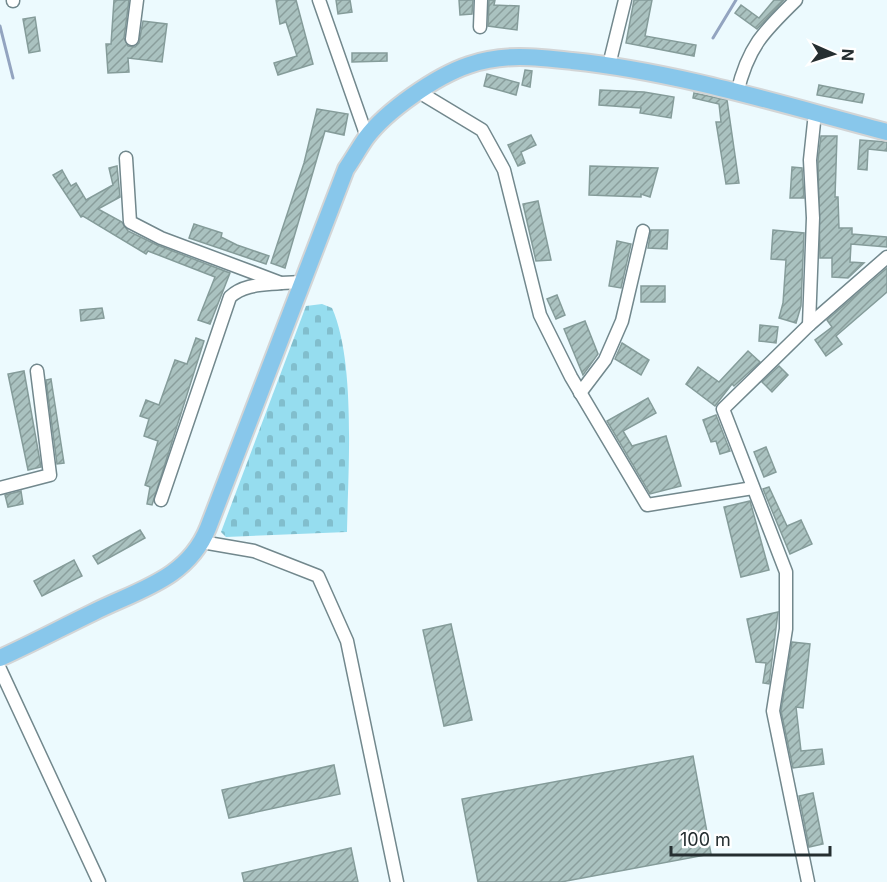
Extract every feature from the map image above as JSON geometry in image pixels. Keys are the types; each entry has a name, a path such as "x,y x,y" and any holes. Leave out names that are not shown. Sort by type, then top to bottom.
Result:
{"main road":[{"path":"0,658 94,612 146,590 184,564 202,542 346,169 367,137 419,92 468,65 505,57 526,56 609,65 662,74 887,132"}],"street":[{"path":"132,39 137,0"},
{"path":"319,0 367,137"},
{"path":"480,27 481,0"},
{"path":"609,65 625,0"},
{"path":"737,93 744,65 762,33 796,0"},
{"path":"419,92 482,130 504,170 540,315 580,393 647,505 753,488"},
{"path":"809,325 813,218 810,160 815,113"},
{"path":"126,158 130,222 161,238 281,283"},
{"path":"580,393 605,360 622,321 643,231"},
{"path":"808,882 773,711 786,629 786,572 723,409 809,325 887,257"},
{"path":"161,500 230,297 238,289 249,286 303,282"},
{"path":"0,488 50,475 37,371"},
{"path":"202,542 255,551 318,576 347,641 397,882"},
{"path":"0,669 99,882"}],"green space":[{"path":"322,304 332,308 340,331 345,357 349,417 347,532 226,537 221,532 306,306"}],"building":[{"path":"114,0 129,0 124,38 128,46 135,47 139,43 143,21 167,24 162,62 128,58 129,72 108,73 106,44 111,44"},
{"path":"276,0 296,0 313,64 278,75 274,63 297,56 286,22 280,24"},
{"path":"336,0 350,0 352,12 338,14"},
{"path":"459,0 473,0 472,14 460,15"},
{"path":"489,0 495,0 494,5 519,6 517,30 488,26"},
{"path":"634,0 652,0 645,36 696,45 694,56 626,43"},
{"path":"774,0 784,0 757,29 735,13 741,5 759,18"},
{"path":"35,17 40,51 29,53 23,19"},
{"path":"352,53 387,53 387,61 352,62"},
{"path":"525,70 532,71 530,87 522,85"},
{"path":"487,74 519,83 516,95 484,86"},
{"path":"819,85 864,94 862,103 817,95"},
{"path":"600,90 644,92 674,97 671,118 640,113 641,108 599,105"},
{"path":"694,93 727,100 739,183 726,184 716,122 721,122 719,104 693,98"},
{"path":"317,109 348,114 344,135 325,131 285,268 271,263 304,163"},
{"path":"531,135 536,145 521,152 525,163 518,166 508,145"},
{"path":"821,136 837,136 835,197 838,197 839,228 852,228 852,234 887,237 887,247 851,244 850,262 864,263 848,278 832,277 832,258 820,258 818,160"},
{"path":"860,140 887,142 887,151 868,149 867,170 858,169"},
{"path":"117,166 120,197 98,209 122,222 128,231 157,245 230,273 210,324 198,320 215,277 148,251 146,254 83,216 81,217 53,175 62,170 71,186 76,183 86,200 113,185 109,168"},
{"path":"590,166 658,168 650,197 641,194 641,197 589,195"},
{"path":"792,167 802,168 804,198 790,198"},
{"path":"538,201 551,260 536,261 523,204"},
{"path":"194,224 222,233 221,237 237,245 269,256 266,264 189,238"},
{"path":"651,230 668,230 667,249 648,248"},
{"path":"773,230 804,233 801,306 796,323 779,318 783,303 786,260 771,259"},
{"path":"617,241 631,244 621,288 609,286"},
{"path":"887,268 887,292 836,336 842,344 826,356 815,340 832,327 827,320"},
{"path":"641,286 665,286 665,302 641,302"},
{"path":"557,295 565,315 556,319 547,299"},
{"path":"102,308 104,318 81,321 80,310"},
{"path":"585,321 598,354 583,375 564,329"},
{"path":"760,325 778,327 776,343 759,341"},
{"path":"196,338 204,341 152,505 147,504 150,487 145,485 158,441 144,436 149,419 140,416 146,400 159,405 175,360 187,364"},
{"path":"622,343 649,360 641,375 615,359"},
{"path":"748,351 760,362 734,386 732,384 715,406 686,384 698,367 719,382"},
{"path":"779,366 788,375 772,392 762,382"},
{"path":"24,371 41,467 28,470 8,374"},
{"path":"51,379 64,463 57,464 46,380"},
{"path":"648,398 656,413 623,431 632,446 666,436 681,486 650,494 607,421"},
{"path":"716,415 730,451 720,454 716,441 711,442 703,420"},
{"path":"766,447 776,472 764,477 754,452"},
{"path":"769,487 787,526 801,520 812,544 790,554 763,489"},
{"path":"21,491 23,504 8,507 5,495"},
{"path":"750,501 769,570 741,577 724,507"},
{"path":"140,530 145,538 98,564 93,556"},
{"path":"74,560 82,576 42,596 34,581"},
{"path":"778,612 769,684 763,683 766,663 756,662 747,619"},
{"path":"451,624 472,720 444,726 423,630"},
{"path":"792,642 810,644 803,708 796,707 801,751 822,749 824,764 793,768 781,711"},
{"path":"693,756 711,854 561,882 478,882 462,799"},
{"path":"334,765 340,794 229,818 222,790"},
{"path":"813,793 823,844 809,847 799,796"},
{"path":"351,848 358,882 244,882 242,873"}],"waterway":[{"path":"713,38 736,0"},
{"path":"0,26 13,78"}]}
